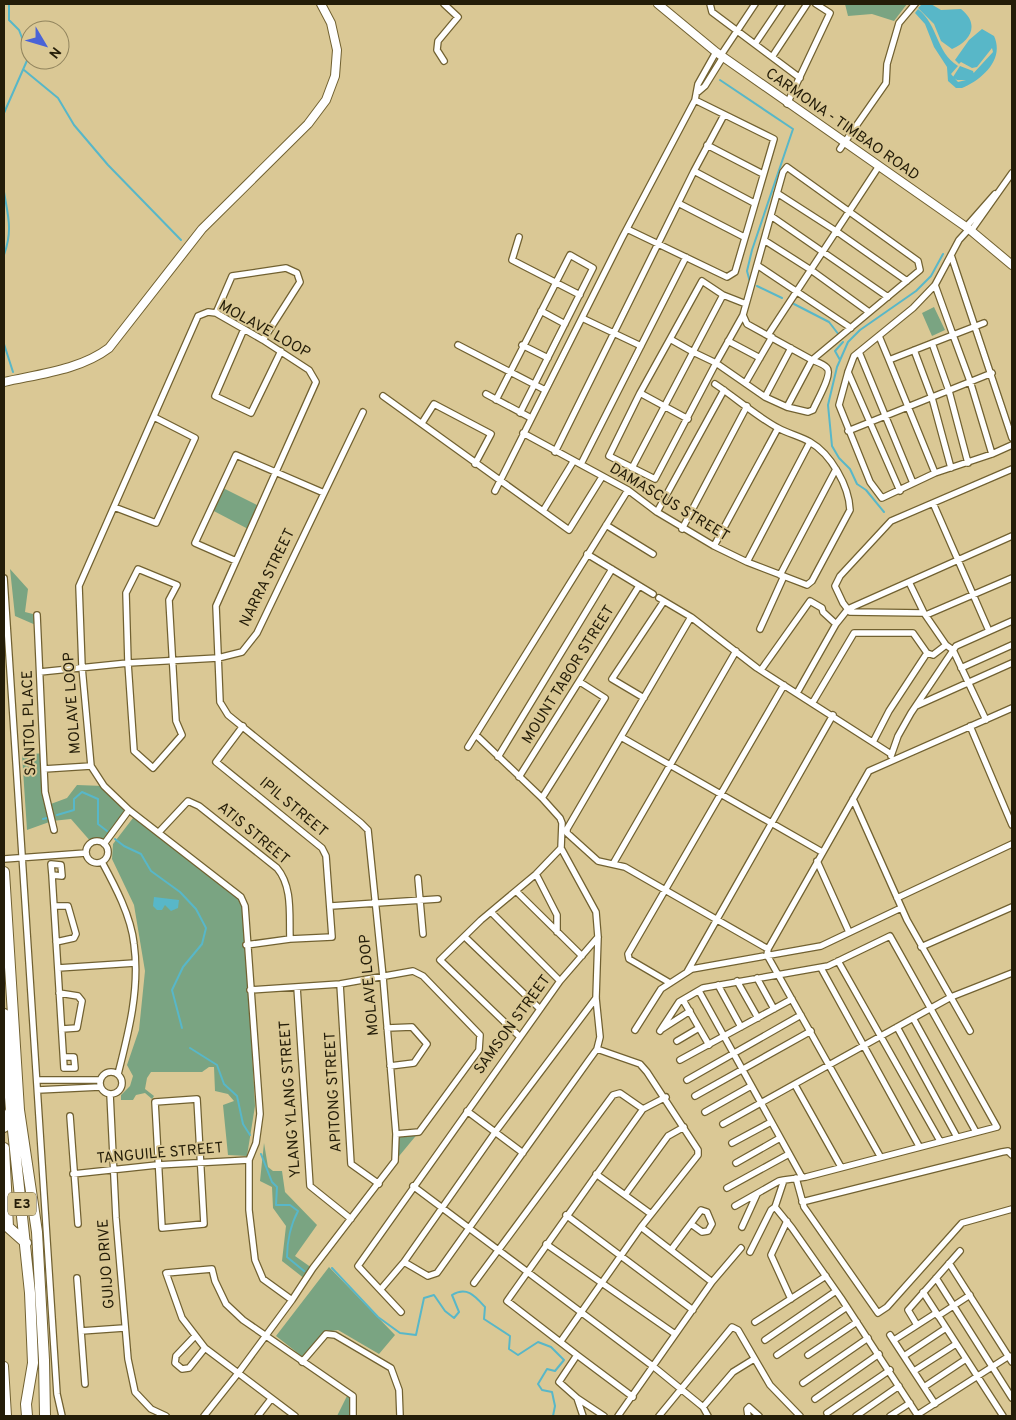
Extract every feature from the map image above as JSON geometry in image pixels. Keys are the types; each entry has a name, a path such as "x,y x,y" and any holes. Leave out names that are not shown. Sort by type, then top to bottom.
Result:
{"highway":[{"name":"E3","path":"4,872 19,1110 37,1232 45,1416"},
{"name":"E3","path":"4,1014 11,1111 26,1243 33,1363 26,1404 27,1416"},
{"path":"4,1127 11,1111"},
{"path":"4,1148 8,1227 26,1243"}],"main road":[{"path":"4,382 76,365 110,348 202,229 314,117 333,84 337,58 334,32 321,4"},
{"name":"CARMONA - TIMBAO ROAD","path":"658,4 720,55 842,146 879,166 969,229 1012,265"},
{"path":"4,1366 7,1416"}],"street":[{"path":"444,4 458,17 438,41 437,50 444,61"},
{"path":"710,4 712,12 800,78"},
{"path":"495,491 501,483 530,418 695,100 698,84 755,4"},
{"path":"755,44 782,4"},
{"path":"772,57 807,4"},
{"path":"787,104 830,13 816,4"},
{"path":"842,146 886,83 887,64 899,23 915,4"},
{"path":"627,229 659,242 727,277 732,276 735,272 774,139 695,100"},
{"path":"555,452 707,145 724,115"},
{"path":"707,145 763,174"},
{"path":"746,382 770,336 797,292 879,166"},
{"path":"746,304 723,295 702,281 640,393 609,456 655,479 743,314 746,304 771,216 777,193 787,167 918,261 920,270 812,360 787,407"},
{"path":"694,171 754,203"},
{"path":"1012,173 999,191 989,199 951,256 935,285 913,308 854,356 839,405 870,482 882,498 935,473 968,463 1012,445"},
{"path":"777,193 836,231 907,281"},
{"path":"678,204 744,237"},
{"path":"771,216 888,297"},
{"path":"519,237 512,260 580,295"},
{"path":"764,240 811,270 869,312"},
{"path":"496,400 508,372 570,255 593,268 520,413"},
{"path":"951,256 992,373 1012,438"},
{"path":"581,464 686,257"},
{"path":"757,265 851,328"},
{"path":"216,314 232,276 286,268 297,273 300,282 263,340"},
{"path":"935,285 970,382 992,454"},
{"path":"632,468 666,407 723,295"},
{"path":"541,311 565,324"},
{"name":"MOLAVE LOOP","path":"208,312 216,314 263,340 309,370 316,382 216,606 220,702 228,715 361,822 368,830 396,1134 395,1161 292,1300 263,1278 255,1260 249,1210 249,1160 256,1143 260,1114 246,945 245,906 241,897 129,810 104,786 91,766 82,667 79,586 198,316 208,312"},
{"path":"670,339 716,363 765,397 787,407 808,412 813,410 828,380 829,371 827,368 747,324 743,314"},
{"path":"582,318 641,346"},
{"path":"890,360 984,323"},
{"path":"244,329 215,396 250,413 281,351"},
{"path":"879,336 935,473"},
{"path":"728,341 760,358"},
{"path":"932,343 949,391 968,463"},
{"path":"458,345 545,390"},
{"path":"522,346 548,358"},
{"path":"765,397 791,348"},
{"path":"914,350 932,398 951,468"},
{"path":"859,352 913,483"},
{"path":"848,372 900,491"},
{"path":"848,431 992,373"},
{"path":"715,384 778,428 810,442 822,450 836,469 782,576 760,629"},
{"path":"656,512 724,390"},
{"path":"640,393 688,419"},
{"path":"486,394 530,418"},
{"path":"383,396 501,483 569,530 602,477"},
{"path":"422,423 434,404 491,434 475,464"},
{"path":"682,529 747,406"},
{"name":"NARRA STREET","path":"40,672 128,663 218,658 242,652 257,633 363,412"},
{"path":"114,507 156,524 195,438 154,417"},
{"path":"714,546 778,428"},
{"name":"DAMASCUS STREET","path":"523,433 573,462 581,464 628,490 682,529 714,546 746,562 782,576 810,583 850,510 849,502 836,469"},
{"path":"746,562 810,442"},
{"path":"236,561 195,543 236,455 324,493"},
{"path":"543,511 573,462"},
{"path":"1012,469 890,521 840,576 835,586 848,610 855,614 925,614 1012,578"},
{"path":"468,747 628,490"},
{"path":"933,503 990,631"},
{"path":"606,525 653,554"},
{"path":"797,693 836,624 848,610 1012,536"},
{"path":"588,554 653,594"},
{"path":"138,569 177,585 169,600 176,721 182,734 153,768 134,751 128,663 126,593 138,569"},
{"path":"498,757 612,570"},
{"path":"4,578 57,1394 62,1416"},
{"path":"909,582 925,614 946,645 953,650 986,720"},
{"name":"MOUNT TABOR STREET","path":"519,777 639,586"},
{"path":"644,698 612,680 662,599 691,617 761,670 891,754"},
{"path":"761,670 810,601 822,608 823,612 836,624"},
{"name":"SANTOL PLACE","path":"37,615 44,792 54,830"},
{"path":"691,617 567,833 598,861 625,866 716,919 767,952 880,1156"},
{"path":"891,761 891,754 916,706 956,646 1012,621"},
{"path":"812,702 854,633 913,632 927,653 933,655 946,645"},
{"path":"962,668 1012,645"},
{"path":"613,864 736,651"},
{"path":"873,742 889,710 927,653"},
{"path":"916,706 1012,663"},
{"path":"542,798 605,698 580,682"},
{"path":"670,982 629,959 628,954 784,685"},
{"path":"767,952 869,771 1012,708"},
{"path":"687,972 833,715"},
{"name":"IPIL STREET","path":"243,726 216,762 322,848 326,856 332,938 290,939 246,945"},
{"path":"970,726 1012,825"},
{"path":"404,1262 428,1276 433,1276 470,1230 597,1049 600,1037 596,998 598,937 596,912 561,848 562,823 542,798 476,734"},
{"path":"621,737 822,852"},
{"path":"44,769 91,766"},
{"path":"853,799 901,908 921,947 970,1031"},
{"name":"ATIS STREET","path":"159,832 188,801 199,806 277,868 285,877 288,889 290,939"},
{"path":"104,844 129,810"},
{"path":"102,862 92,862 86,853 87,847 92,843 104,844"},
{"path":"102,862 107,853 104,844"},
{"path":"897,898 1012,844"},
{"path":"520,1037 440,960 491,912 536,874 561,848"},
{"path":"4,859 86,853"},
{"path":"817,861 848,932"},
{"path":"100,1083 104,1092 110,1094 116,1093 122,1087 122,1081 118,1074 132,1016 135,963 134,943 121,902 102,862"},
{"path":"536,874 557,915 557,932"},
{"path":"52,875 64,1057"},
{"path":"418,878 423,934"},
{"path":"516,891 582,956"},
{"path":"331,906 420,902 438,899"},
{"path":"54,906 68,906 76,934 74,938 56,942"},
{"path":"921,947 1012,907"},
{"path":"635,1030 661,989 687,972 767,952 821,946 901,908"},
{"path":"491,912 560,981"},
{"path":"690,1012 660,1031 669,1015 683,1000 699,991 737,981 821,968 890,936 997,1127 799,1178 779,1181 735,1206"},
{"path":"465,937 540,1009"},
{"name":"SAMSON STREET","path":"381,1289 358,1266 560,981 598,937"},
{"path":"838,961 940,1141"},
{"path":"58,968 135,963"},
{"path":"821,968 919,1146"},
{"path":"250,990 340,984 383,978 413,970 423,976 480,1035 479,1050 419,1132 396,1134"},
{"path":"723,1124 951,997 1012,973"},
{"path":"757,978 774,1009"},
{"path":"737,981 758,1018"},
{"name":"APITONG STREET","path":"340,984 351,1164 378,1184"},
{"path":"718,985 741,1027"},
{"name":"YLANG YLANG STREET","path":"297,987 310,1186 351,1219"},
{"path":"699,991 789,1154 799,1178 802,1202 876,1312 880,1313 962,1223 1012,1209"},
{"path":"59,993 78,996 82,1001 77,1028 62,1029"},
{"path":"401,1312 381,1289 404,1262 496,1131 596,998"},
{"path":"680,1060 792,999"},
{"path":"683,1000 709,1045"},
{"path":"687,1080 801,1015"},
{"path":"913,1018 976,1132"},
{"path":"387,1028 412,1027 427,1044 414,1064 390,1066"},
{"path":"897,1027 958,1136"},
{"path":"677,1041 699,1028"},
{"path":"695,1096 811,1031"},
{"path":"561,1341 641,1227 698,1156 698,1150 666,1097 640,1064 597,1049"},
{"path":"100,1083 107,1072 118,1074"},
{"path":"37,1080 100,1083"},
{"path":"38,1090 100,1083"},
{"path":"795,1085 841,1167"},
{"path":"705,1112 751,1086"},
{"path":"474,1283 613,1095 620,1093 643,1109"},
{"name":"GUIJO DRIVE","path":"110,1094 113,1171 124,1328 135,1392 151,1409 166,1416"},
{"path":"632,1396 508,1303 509,1295 525,1271 643,1109 666,1097"},
{"path":"197,1099 201,1162 204,1224 162,1228 155,1102 197,1099"},
{"path":"467,1110 523,1153"},
{"path":"70,1116 78,1224"},
{"path":"732,1143 771,1122"},
{"path":"624,1195 668,1136 684,1127"},
{"path":"736,1163 780,1138"},
{"path":"802,1202 1002,1152 1008,1151 1012,1155"},
{"path":"727,1188 789,1154"},
{"name":"TANGUILE STREET","path":"73,1174 157,1165 249,1160"},
{"path":"596,1174 651,1214"},
{"path":"750,1252 771,1210 775,1207 784,1180"},
{"path":"413,1186 681,1388 703,1407 708,1416"},
{"path":"742,1227 757,1194"},
{"path":"775,1207 826,1276 890,1370 918,1416 993,1367 1011,1359 949,1263"},
{"path":"566,1215 693,1310"},
{"path":"787,1221 771,1255 791,1299"},
{"path":"671,1250 691,1224"},
{"path":"641,1227 712,1282"},
{"path":"546,1244 675,1334"},
{"path":"618,1416 712,1282 741,1248"},
{"path":"917,1325 908,1310 960,1251"},
{"path":"295,1416 240,1372 205,1348 182,1318 166,1273 212,1269 215,1281 226,1304 243,1320 353,1396 353,1416"},
{"path":"754,1322 826,1276"},
{"path":"77,1278 85,1384"},
{"path":"936,1278 955,1305 1012,1398"},
{"path":"765,1340 836,1291"},
{"path":"923,1292 1003,1416"},
{"path":"935,1404 892,1338 970,1296"},
{"path":"204,1416 240,1372 292,1300"},
{"path":"777,1355 847,1307"},
{"path":"808,1355 857,1322"},
{"path":"661,1415 732,1326 738,1330 770,1385 800,1416"},
{"path":"81,1331 124,1328"},
{"path":"904,1356 946,1328"},
{"path":"302,1362 326,1334 335,1335 392,1368 399,1390 400,1416"},
{"path":"195,1336 176,1356 175,1362 182,1369 189,1368 205,1348"},
{"path":"803,1382 868,1338"},
{"path":"914,1371 956,1344"},
{"path":"815,1398 879,1354"},
{"path":"577,1355 559,1382 577,1398 604,1416"},
{"path":"703,1407 733,1372 754,1359"},
{"path":"924,1387 966,1359"},
{"path":"827,1413 890,1370"},
{"path":"856,1416 899,1386"},
{"path":"577,1398 583,1416"},
{"path":"258,1416 272,1399"},
{"path":"890,1416 910,1403"},
{"path":"748,1416 747,1409 749,1407 759,1416"}],"green space":[{"path":"845,4 907,4 894,21 872,14 848,16"},
{"path":"934,307 945,330 932,336 922,313"},
{"path":"221,487 261,507 250,530 210,509"},
{"path":"10,569 28,589 25,612 37,615 38,626 15,616"},
{"path":"44,753 48,805 67,798 77,785 104,786 129,810 102,843 92,843 71,819 52,821 27,830 22,755"},
{"path":"133,818 138,818 240,898 244,906 255,1106 247,1156 228,1155 223,1105 234,1101 228,1094 215,1091 214,1067 209,1067 202,1072 151,1072 147,1078 145,1089 154,1096 152,1099 145,1093 136,1095 133,1100 121,1100 121,1095 130,1086 133,1076 127,1065 139,1030 145,971 134,905 112,859 113,844"},
{"path":"419,1132 395,1161 396,1134"},
{"path":"264,1143 268,1167 273,1171 282,1171 285,1192 317,1225 295,1256 312,1268 305,1279 282,1261 286,1226 273,1208 272,1187 260,1181"},
{"path":"329,1267 395,1335 379,1354 338,1330 325,1332 304,1358 276,1336"},
{"path":"347,1396 351,1398 349,1416 337,1416"}],"water":[{"path":"922,4 931,4 941,10 961,9 967,15 972,26 968,37 959,46 952,49 941,41 934,24 918,8"},
{"path":"918,9 930,23 945,53 958,66 951,74 953,77 960,66 974,73 993,52 992,48 977,67 972,68 961,62 959,64 955,60 969,40 982,29 994,36 997,45 994,61 977,80 962,88 956,88 948,81 947,67 934,47 925,24 915,13"},
{"path":"154,897 179,900 178,908 171,911 165,905 162,910 157,910 153,906"}],"waterway":[{"path":"4,113 29,56 19,30 9,20 9,4"},
{"path":"24,70 58,98 74,125 108,165 181,240"},
{"path":"720,80 793,129 752,250 747,271 750,282"},
{"path":"4,192 9,230 4,255"},
{"path":"884,512 866,490 857,484 850,469 839,458 832,446 828,405 837,367 848,342 860,330 916,291 931,276 943,254"},
{"path":"757,286 782,298"},
{"path":"794,304 829,322 839,335"},
{"path":"840,360 835,351 843,342"},
{"path":"4,344 13,372"},
{"path":"57,815 74,810 74,799 82,792 98,799 98,824 107,831"},
{"path":"43,819 47,818"},
{"path":"115,839 124,846 141,854 151,871 180,892 196,909 206,928 202,944 183,967 172,990 182,1028"},
{"path":"190,1048 217,1065 224,1084 237,1096 243,1124 250,1135"},
{"path":"261,1154 272,1182 277,1187 276,1205 290,1205 298,1211 290,1233 287,1257 304,1271"},
{"path":"332,1268 378,1317 400,1333 416,1335 424,1298 434,1295 445,1311 454,1318 459,1312 452,1295 457,1292 466,1292 474,1296 485,1307 484,1319 510,1336 509,1349 518,1355 538,1342 551,1347 564,1360 555,1371 547,1369 538,1384 542,1390 552,1392 555,1406 553,1416"}]}
